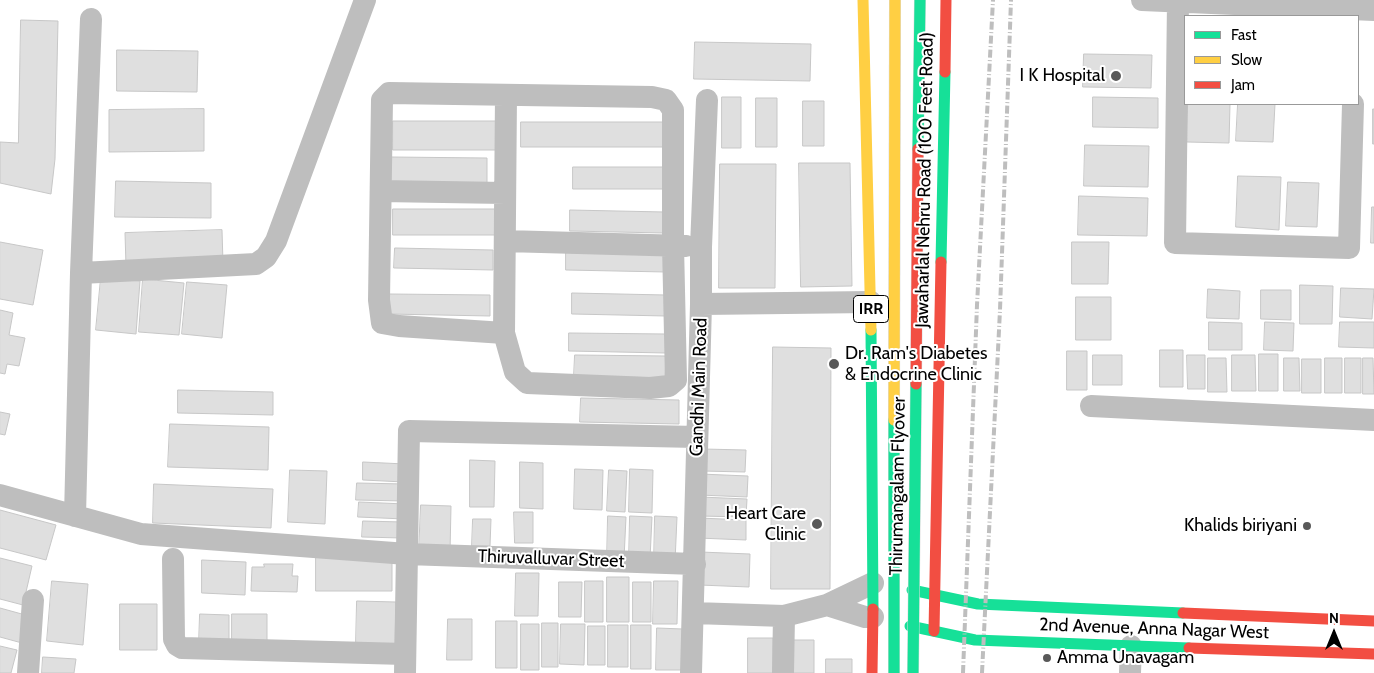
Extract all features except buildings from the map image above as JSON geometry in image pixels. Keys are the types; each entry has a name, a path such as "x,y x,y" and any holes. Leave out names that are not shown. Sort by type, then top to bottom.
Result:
{"main road":[{"name":"IRR","path":"863,0 870,302 872,673"},
{"name":"Thirumangalam Flyover","path":"894,673 895,0"},
{"name":"Thirumangalam Flyover","path":"913,673 920,0"},
{"name":"Jawaharlal Nehru Road (100 Feet Road)","path":"934,632 946,0"},
{"name":"2nd Avenue, Anna Nagar West","path":"873,583 978,604 1374,621"},
{"name":"2nd Avenue, Anna Nagar West","path":"873,617 975,640 1374,654"}],"street":[{"path":"81,273 256,264 266,257 276,240 365,0"},
{"path":"1142,0 1361,9"},
{"path":"1178,2 1175,243 1349,248 1354,105"},
{"path":"75,516 81,273 91,19"},
{"path":"504,333 399,326 382,323 379,300 382,100 389,93 652,97 666,100 673,110 676,380 669,386 650,388 527,383 515,372 504,333 506,95"},
{"name":"Gandhi Main Road","path":"691,673 702,304 701,247 707,100"},
{"path":"381,191 505,193"},
{"path":"505,241 673,244 701,247"},
{"path":"702,304 870,302"},
{"path":"1091,406 1374,420"},
{"path":"173,559 174,639 176,644 182,648 404,663 409,431 697,437"},
{"name":"Thiruvalluvar Street","path":"0,495 141,534 407,554 695,564"},
{"path":"694,613 784,616 827,605 873,583"},
{"path":"28,673 33,600"},
{"path":"827,605 865,617 873,617"},
{"path":"784,616 784,673"},
{"path":"1130,646 1130,673"}],"railway":[{"path":"963,673 977,305 993,0"},
{"path":"982,673 1000,310 1011,0"}],"traffic: fast":[{"path":"918,149 920,0"},
{"path":"941,262 945,72"},
{"path":"871,330 873,609"},
{"path":"913,673 916,384"},
{"path":"894,420 894,673"},
{"path":"912,590 978,604 1183,613"},
{"path":"910,626 975,640 1189,648"}],"traffic: slow":[{"path":"863,0 871,330"},
{"path":"894,420 895,0"}],"traffic: jam":[{"path":"945,72 946,0"},
{"path":"916,384 918,149"},
{"path":"934,631 941,262"},
{"path":"872,673 873,609"},
{"path":"1183,613 1374,621"},
{"path":"1189,648 1374,654"}],"place":[{"name":"I K Hospital","path":"1116,76"},
{"name":"Dr. Ram's Diabetes & Endocrine Clinic","path":"834,364"},
{"name":"Heart Care Clinic","path":"817,524"},
{"name":"Khalids biriyani","path":"1307,526"},
{"name":"Amma Unavagam","path":"1047,658"}]}
